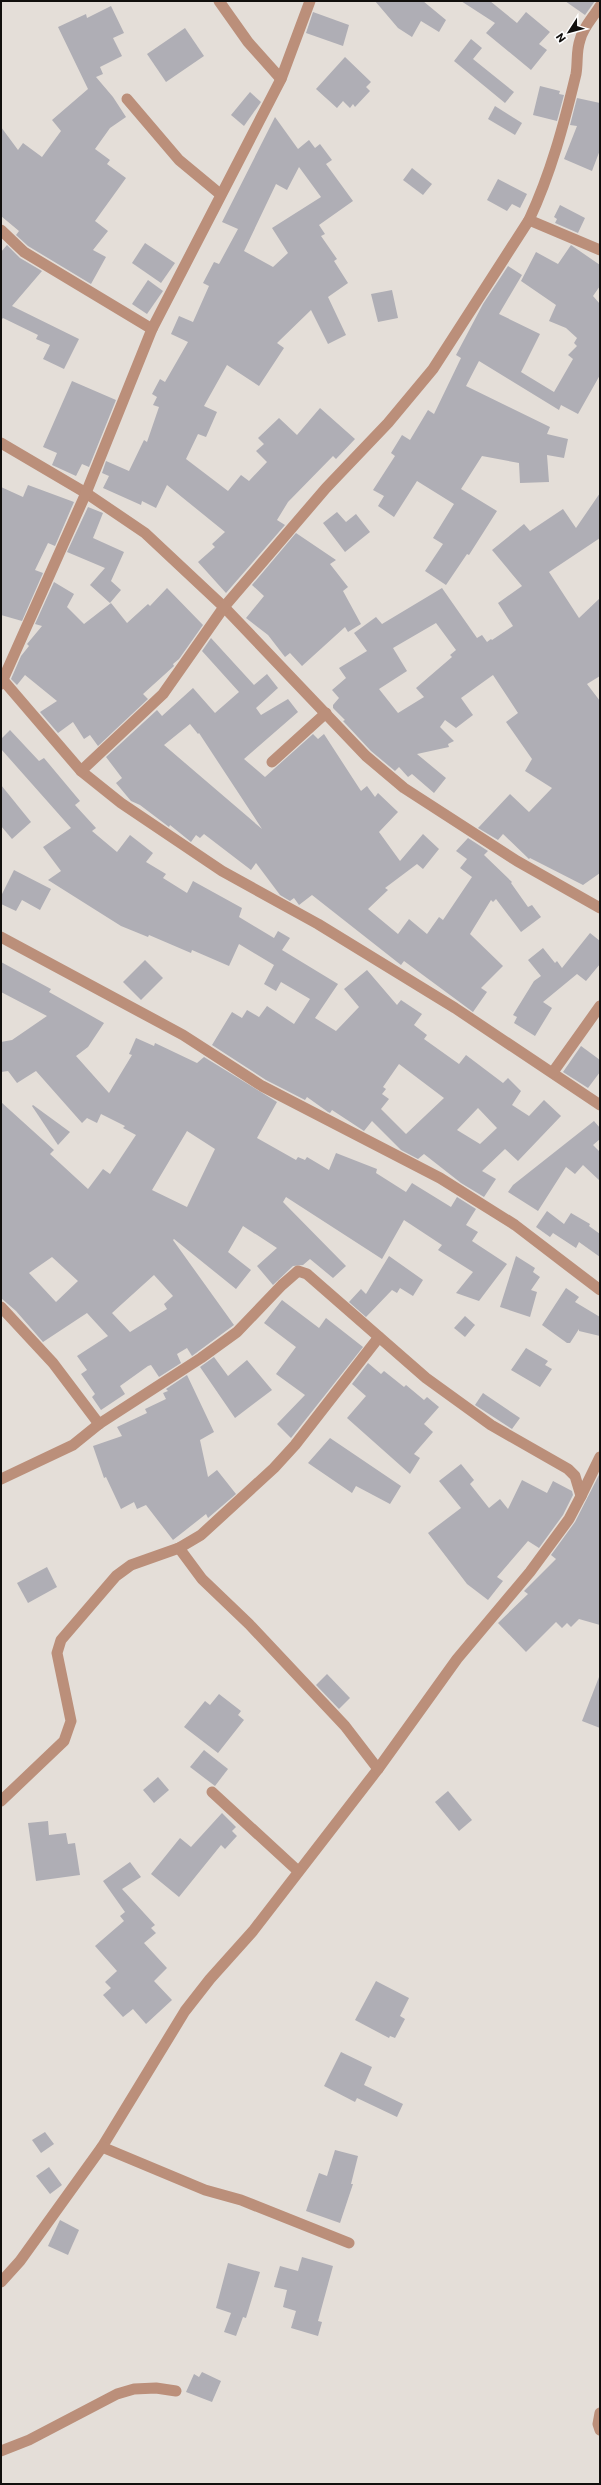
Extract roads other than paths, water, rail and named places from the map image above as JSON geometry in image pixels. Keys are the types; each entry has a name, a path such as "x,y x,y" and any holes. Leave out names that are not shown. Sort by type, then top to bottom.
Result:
{"street":[{"path":"219,1 248,42 281,79"},
{"path":"310,1 281,79 220,194 152,329 86,493 2,682 81,771 121,803 222,871 318,924 455,1008 553,1072 600,1105"},
{"path":"81,771 163,694 224,607 326,488 388,423 433,369 529,220 554,161 576,72 579,41 584,28 600,6"},
{"path":"127,99 179,160 220,194"},
{"path":"529,220 600,250"},
{"path":"1,230 24,252 152,329"},
{"path":"1,443 86,493 145,533 224,607 366,756 404,788 504,853 600,908"},
{"path":"272,762 326,713"},
{"path":"1,937 183,1035 262,1086 440,1178 515,1225 600,1290"},
{"path":"553,1072 600,1006"},
{"path":"1,1479 74,1445 99,1424 237,1332 282,1285 298,1271 307,1274 426,1378 491,1425 568,1469 575,1476 581,1496"},
{"path":"1,1307 53,1363 99,1424"},
{"path":"1,1801 64,1741 71,1721 57,1653 61,1640 116,1576 131,1565 179,1548 202,1535 274,1468 295,1445 378,1337"},
{"path":"1,2282 20,2261 102,2147 185,2011 210,1979 253,1931 378,1769 456,1659 530,1572 569,1518 600,1457"},
{"path":"179,1548 202,1579 249,1624 345,1726 378,1769"},
{"path":"212,1792 298,1871"},
{"path":"102,2147 205,2190 241,2200 349,2243"},
{"path":"1,2451 29,2440 117,2394 142,2389 176,2391"},
{"path":"600,2413 598,2424 600,2430"}]}
